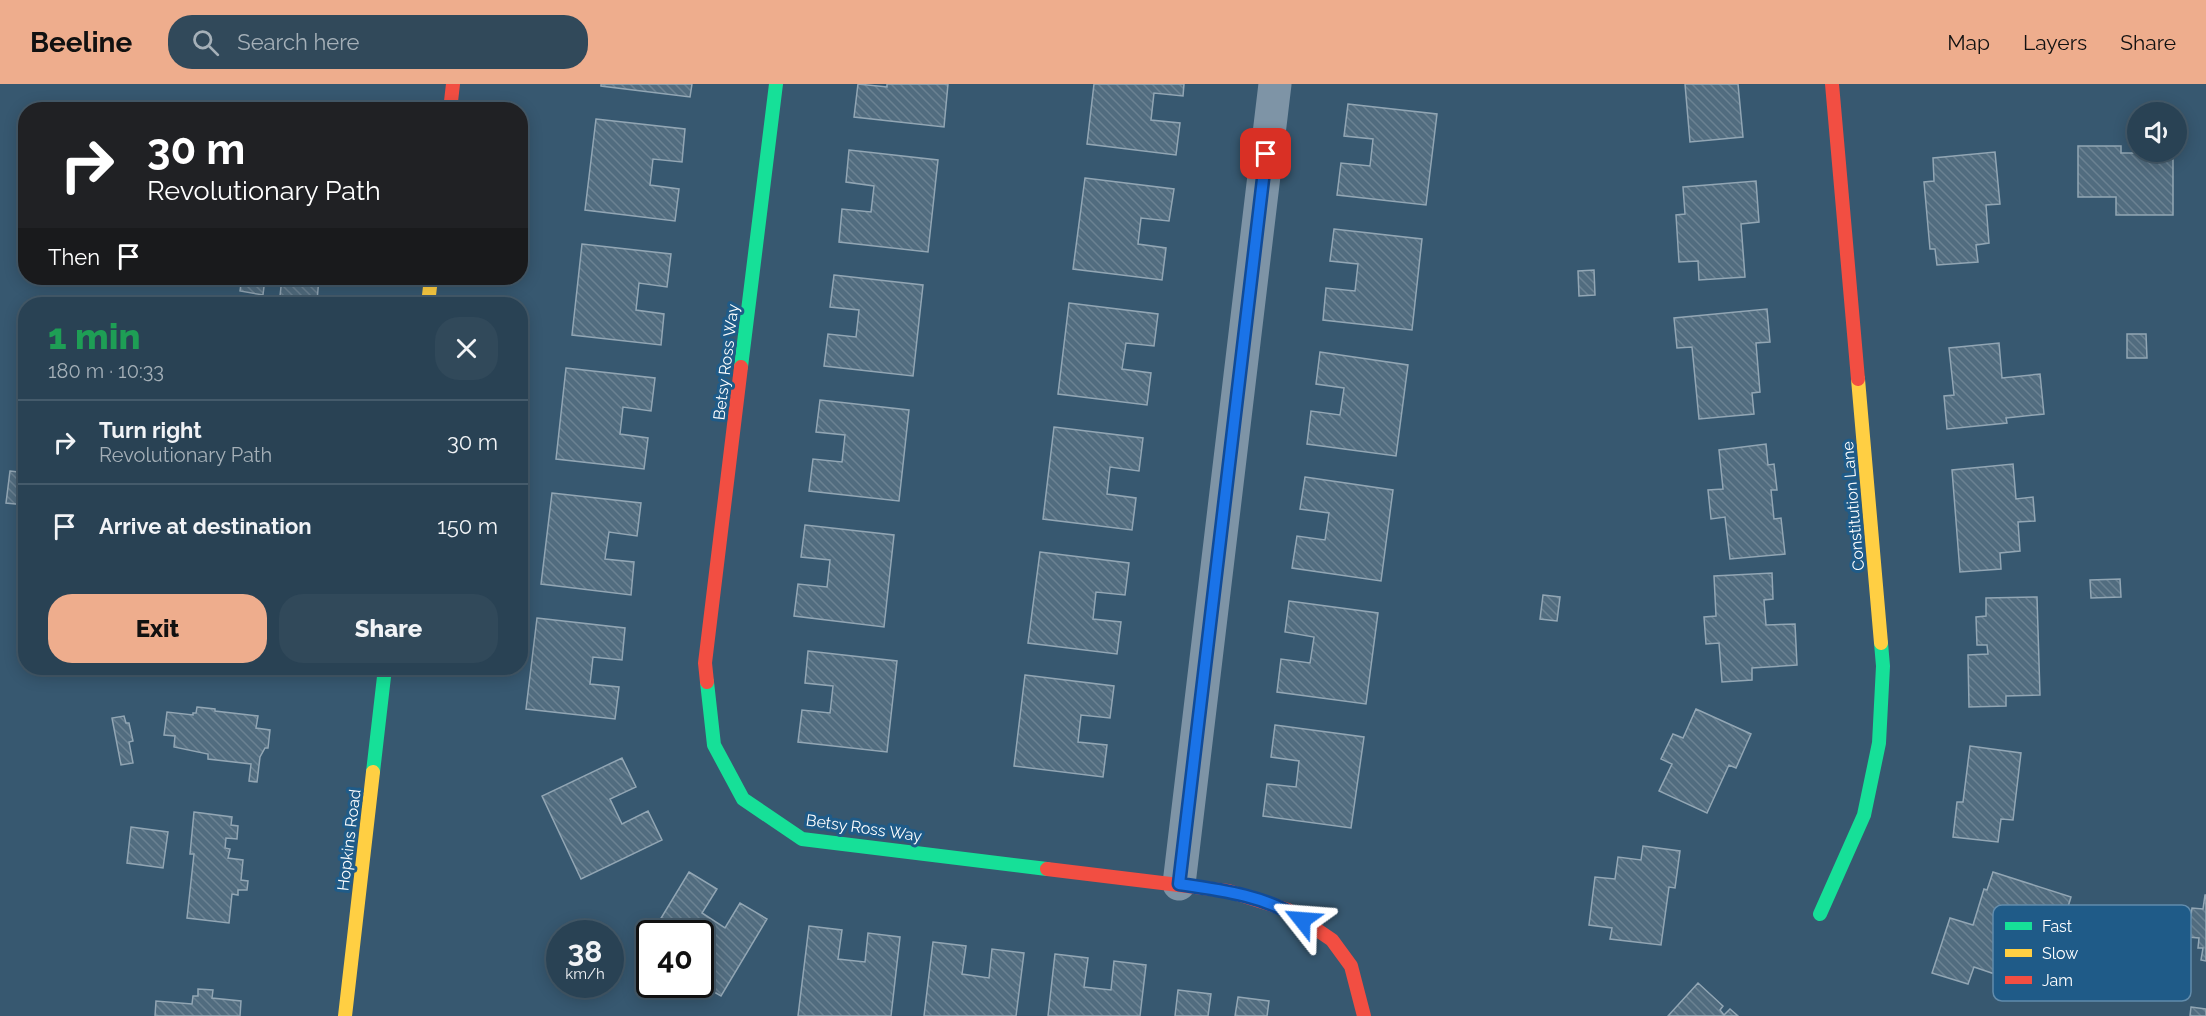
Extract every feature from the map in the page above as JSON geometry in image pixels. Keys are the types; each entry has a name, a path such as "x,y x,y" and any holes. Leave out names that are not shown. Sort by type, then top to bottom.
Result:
{"street":[{"path":"451,102 453,84"},
{"name":"Betsy Ross Way","path":"776,84 705,663 714,746 743,799 801,839 1228,891 1288,910 1332,940 1351,966 1365,1016"},
{"path":"1179,884 1275,84"},
{"name":"Constitution Lane","path":"1820,914 1864,814 1879,743 1883,666 1838,85"},
{"name":"Hopkins Road","path":"345,1016 385,675"}],"building":[{"path":"601,84 692,84 690,97 601,86"},
{"path":"858,84 887,87 887,84 948,84 944,127 854,117"},
{"path":"1094,84 1184,84 1183,96 1154,93 1151,120 1180,123 1176,155 1087,144"},
{"path":"1685,84 1738,84 1743,137 1690,142"},
{"path":"1348,104 1437,114 1426,205 1337,195 1341,163 1370,166 1373,139 1344,136"},
{"path":"596,119 685,129 682,162 653,159 650,185 679,189 675,221 585,210"},
{"path":"2078,146 2121,146 2121,153 2127,153 2127,162 2173,162 2173,215 2116,215 2116,197 2078,197"},
{"path":"849,150 938,160 928,252 839,242 842,209 871,212 874,186 846,182"},
{"path":"1995,152 2000,204 1986,205 1989,243 1976,245 1978,262 1937,265 1935,249 1930,249 1924,182 1934,181 1933,158"},
{"path":"1085,178 1174,189 1169,221 1141,218 1138,244 1166,248 1162,280 1073,269"},
{"path":"1756,181 1759,222 1741,224 1745,277 1699,280 1698,261 1679,262 1676,215 1685,214 1683,187"},
{"path":"1334,229 1422,239 1412,330 1323,320 1326,288 1355,291 1358,264 1330,261"},
{"path":"582,244 671,254 667,287 639,283 636,310 664,314 661,345 572,335"},
{"path":"1594,270 1595,295 1579,296 1578,271"},
{"path":"834,275 923,285 913,376 824,366 828,334 856,337 859,310 830,307"},
{"path":"241,285 264,285 263,295 240,291"},
{"path":"281,285 318,285 317,297 280,296"},
{"path":"1069,303 1158,314 1154,346 1126,343 1122,369 1151,373 1147,405 1058,394"},
{"path":"1767,309 1770,342 1756,343 1760,392 1752,393 1754,414 1699,419 1692,347 1677,348 1674,318"},
{"path":"2127,334 2146,334 2147,358 2127,358"},
{"path":"1999,343 2002,378 2040,374 2044,414 2006,418 2007,423 1947,429 1944,396 1954,395 1949,348"},
{"path":"1320,352 1408,365 1396,456 1307,444 1311,411 1340,415 1344,388 1316,384"},
{"path":"566,368 655,378 651,411 623,407 620,434 648,438 644,469 556,459"},
{"path":"820,400 909,410 899,501 809,491 813,459 842,462 845,435 816,432"},
{"path":"1054,427 1143,438 1139,471 1110,467 1107,494 1136,498 1132,530 1043,519"},
{"path":"1766,444 1768,465 1774,464 1777,490 1771,490 1774,519 1781,518 1785,554 1730,559 1725,517 1711,519 1708,490 1723,489 1719,450"},
{"path":"2013,464 2016,499 2033,497 2035,521 2018,522 2020,551 2000,553 2001,569 1960,572 1952,470"},
{"path":"10,471 18,472 18,504 6,503"},
{"path":"1305,477 1393,490 1381,581 1292,568 1297,536 1325,540 1329,513 1300,509"},
{"path":"552,493 641,503 637,536 609,532 605,559 634,562 631,595 541,584"},
{"path":"805,525 894,535 884,627 794,616 798,584 827,587 830,560 801,557"},
{"path":"1040,552 1129,563 1125,595 1096,592 1093,619 1121,622 1117,654 1028,643"},
{"path":"1772,573 1773,599 1764,600 1766,625 1795,624 1797,665 1752,668 1752,680 1722,682 1719,643 1706,644 1704,617 1716,616 1714,576"},
{"path":"2120,579 2121,597 2091,598 2090,580"},
{"path":"1543,595 1560,597 1557,621 1540,619"},
{"path":"2037,597 2040,695 2006,696 2006,706 1969,707 1968,655 1988,654 1987,645 1977,645 1976,617 1986,616 1986,598"},
{"path":"1289,601 1378,613 1366,704 1277,692 1281,659 1310,663 1314,637 1285,632"},
{"path":"537,618 625,628 622,660 593,657 590,684 619,687 615,719 526,709"},
{"path":"808,651 897,661 887,752 798,742 802,710 830,713 833,686 805,683"},
{"path":"1025,675 1114,686 1110,718 1081,715 1078,742 1107,745 1103,777 1014,766"},
{"path":"197,707 258,716 256,728 270,730 268,748 265,748 260,757 257,782 249,781 251,764 208,759 208,754 174,747 175,736 164,735 167,712 193,715"},
{"path":"1696,709 1751,734 1736,768 1729,765 1707,813 1659,791 1672,764 1661,759 1673,734 1683,738"},
{"path":"124,716 126,723 129,723 133,741 129,742 133,763 121,765 112,718"},
{"path":"1275,725 1364,737 1351,828 1263,816 1267,784 1296,787 1299,761 1271,757"},
{"path":"1970,746 2021,753 2013,820 2001,819 1998,842 1953,837 1957,802 1963,802"},
{"path":"622,758 636,787 610,799 622,824 648,811 662,840 581,879 542,796"},
{"path":"194,812 232,817 231,825 238,826 237,839 226,838 225,848 230,849 228,858 243,860 241,880 248,881 247,890 238,890 238,895 232,894 229,923 187,918 194,854 190,854"},
{"path":"131,827 168,832 163,868 127,863"},
{"path":"1643,846 1680,851 1675,888 1669,887 1661,945 1610,939 1612,928 1589,925 1595,877 1615,879 1618,857 1641,860"},
{"path":"689,872 717,889 702,913 713,920 660,920"},
{"path":"1993,872 2071,897 2069,905 1993,905 1993,973 1974,967 1968,984 1932,973 1950,918 1973,925 1984,889 1987,890"},
{"path":"2206,895 2206,961 2201,960 2203,948 2198,948 2199,938 2191,937 2192,908 2203,909"},
{"path":"740,903 767,919 721,996 714,992 714,921 725,928"},
{"path":"809,926 842,930 838,959 865,962 868,933 900,937 891,1016 798,1016"},
{"path":"933,942 966,946 962,974 989,978 992,949 1024,953 1016,1016 924,1016"},
{"path":"1055,954 1088,958 1084,987 1111,990 1114,961 1146,965 1140,1016 1048,1016"},
{"path":"1698,983 1723,1006 1720,1010 1724,1015 1730,1009 1738,1016 1668,1016"},
{"path":"198,989 213,990 212,998 241,1001 240,1016 155,1016 156,1001 192,1004 193,996 198,996"},
{"path":"1178,990 1211,994 1208,1016 1175,1016"},
{"path":"1238,997 1269,1001 1267,1016 1235,1016"},
{"path":"2191,1007 2206,1009 2206,1016 2190,1016"}],"traffic: fast":[{"path":"741,367 776,84"},
{"path":"1820,914 1864,815 1879,743 1883,666 1881,643"},
{"path":"373,772 384,675"},
{"path":"707,682 714,745 743,799 802,839 1047,869"}],"traffic: slow":[{"path":"429,297 430,285"},
{"path":"1858,379 1881,643"},
{"path":"345,1016 373,772"}],"traffic: jam":[{"path":"451,102 453,84"},
{"path":"1832,84 1858,379"},
{"path":"707,682 705,663 741,367"},
{"path":"1047,869 1228,891 1288,910 1332,940 1351,966 1364,1016"}],"route":[{"path":"1266,154 1179,884 1228,891 1288,910 1302,920"}]}
